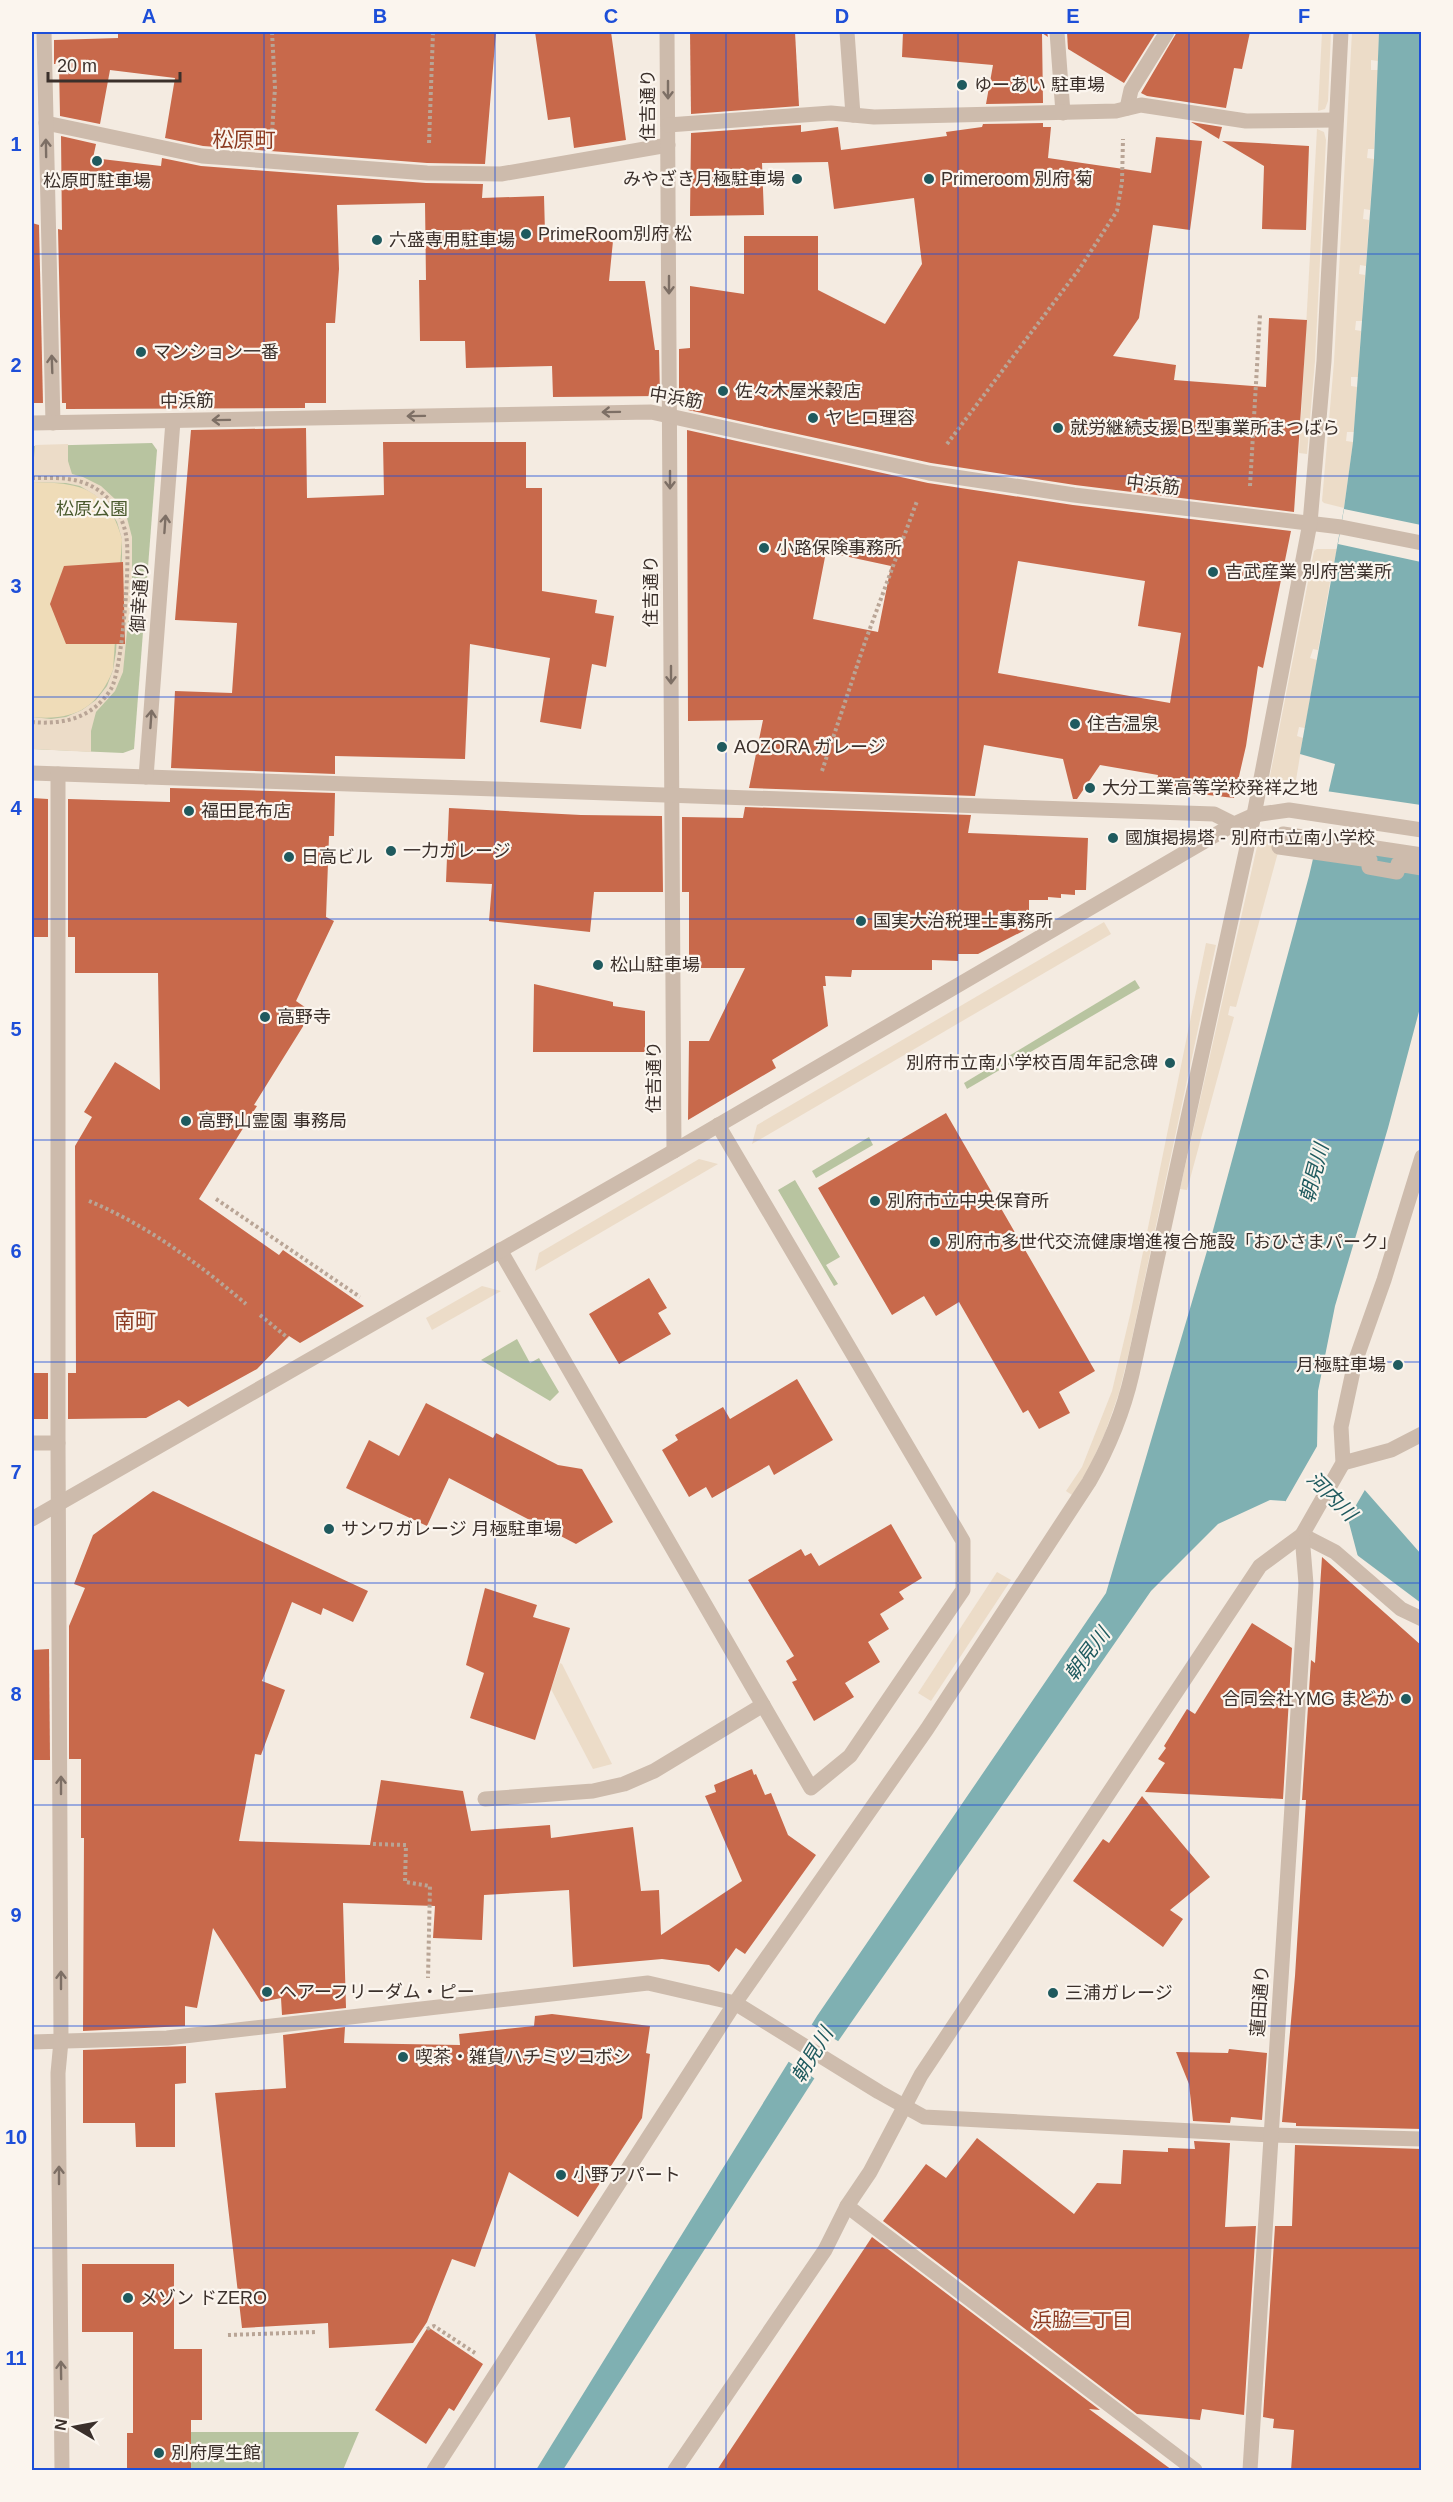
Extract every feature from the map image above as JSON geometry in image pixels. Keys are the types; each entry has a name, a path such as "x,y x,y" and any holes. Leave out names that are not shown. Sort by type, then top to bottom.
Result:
{"street":[{"path":"44,32 38,87 46,123 53,423"},
{"name":"住吉通り","path":"668,32 674,1151"},
{"path":"847,32 853,115"},
{"path":"1057,32 1063,113"},
{"path":"1127,108 1131,90 1167,32"},
{"path":"434,2470 735,2003 927,1729 1106,1453 1128,1390 1254,815 1310,524 1324,361 1341,32"},
{"path":"668,125 831,113 874,117 1063,113 1141,105 1246,121 1336,120"},
{"path":"46,123 202,156 427,174 501,174 668,145"},
{"name":"中浜筋","path":"32,423 651,412 669,414 929,473 1074,495 1341,527 1422,543"},
{"name":"御幸通り","path":"146,777 173,421"},
{"path":"32,773 1214,814 1234,824"},
{"path":"58,774 61,2041 58,2084 62,2470"},
{"path":"32,1519 674,1151 1234,824 1254,815 1289,810 1422,830"},
{"path":"1422,855 1283,834 1279,847 1370,860 1369,867 1397,872 1398,864 1422,868"},
{"path":"500,1250 811,1788 850,1756 963,1590 963,1541 718,1125"},
{"path":"675,2470 825,2250 847,2206 870,2172 927,2065 1260,1566 1305,1529 1343,1463 1341,1428 1355,1362 1384,1280 1422,1157"},
{"path":"1343,1463 1391,1450 1422,1434"},
{"path":"32,1443 58,1443"},
{"path":"1305,1529 1401,1609 1422,1619"},
{"name":"蓮田通り","path":"1250,2470 1306,1584 1305,1529"},
{"path":"485,1799 593,1791 624,1784 654,1771 763,1705"},
{"path":"32,2042 167,2038 648,1983 735,2003 879,2092 924,2117 1271,2135 1422,2139"},
{"path":"847,2206 1195,2470"}],"path":[{"path":"270,161 275,88 272,32"},
{"path":"427,174 433,32"},
{"path":"821,800 821,776 824,765 865,642 929,473 935,460 1080,268 1117,211 1122,182 1124,123 1127,108"},
{"path":"1249,516 1260,315"},
{"path":"32,478 66,478 98,490 112,504 122,520 127,538 127,556 121,652 118,670 111,689 100,703 84,715 67,722 51,724 32,722"},
{"path":"58,1188 120,1214 150,1232 246,1304"},
{"path":"216,1199 369,1304 383,1317"},
{"path":"373,1844 406,1845 405,1882 430,1886 428,2008"},
{"path":"427,2330 434,2326 500,2369"},
{"path":"228,2336 317,2332"}],"green space":[{"name":"松原公園","path":"152,443 157,450 134,749 123,753 32,749 32,446"},
{"path":"1135,980 1140,988 967,1089 964,1083"},
{"path":"869,1137 873,1145 816,1178 812,1171"},
{"path":"795,1180 840,1257 826,1265 838,1284 834,1286 778,1190"},
{"path":"517,1339 530,1363 539,1358 559,1392 550,1401 481,1360"},
{"path":"185,2432 359,2432 343,2470 191,2470 191,2449 185,2449"}],"sand":[{"path":"32,482 64,484 89,491 100,498 108,508 122,539 113,670 107,683 91,703 82,710 60,717 32,717"}],"shaded area":[{"path":"1322,32 1331,32 1328,101 1325,109 1318,111"},
{"path":"1352,32 1379,32 1378,61 1371,60 1371,70 1378,70 1374,149 1368,149 1367,158 1374,159 1370,210 1364,209 1363,219 1369,220 1366,266 1360,265 1359,274 1365,275 1362,321 1356,321 1355,330 1361,331 1358,377 1351,377 1351,386 1357,387 1354,432 1347,432 1346,441 1353,442 1344,508 1322,501 1334,362"},
{"path":"1317,129 1324,132 1326,140 1315,361 1307,454 1299,453"},
{"path":"68,444 68,461 72,474 101,486 116,500 127,518 132,537 132,578 134,584 146,588 144,618 131,618 128,621 123,672 115,691 96,712 91,731 91,752 32,749 32,717 51,719 66,717 96,700 107,686 116,652 122,556 122,539 117,522 108,507 95,495 80,486 66,483 32,482 35,445"},
{"path":"1337,549 1332,572 1326,572 1325,581 1330,582 1318,650 1313,649 1310,658 1317,660 1305,728 1299,727 1297,736 1303,738 1296,780 1289,779 1288,785 1273,783 1270,776 1314,551"},
{"path":"1283,834 1236,1007 1230,1006 1228,1015 1234,1017 1187,1190 1180,1189 1260,835"},
{"path":"1104,922 1111,934 752,1144 757,1125"},
{"path":"1206,943 1216,945 1129,1352 1119,1393 1105,1433 1088,1470 1072,1495 1066,1491 1082,1467 1112,1391 1131,1311"},
{"path":"699,1159 718,1164 535,1271 539,1253"},
{"path":"482,1286 501,1291 432,1330 426,1318"},
{"path":"997,1572 1011,1580 931,1701 918,1693"},
{"path":"560,1663 612,1764 593,1769 551,1689"}],"water":[{"path":"1379,32 1421,32 1421,1004 1388,1128 1335,1306 1318,1391 1317,1449 1363,1488 1421,1554 1421,1603 1285,1501 1270,1500 1218,1524 1151,1591 839,2040 563,2470 536,2470 817,2016 1106,1593 1212,1234 1309,876 1335,764 1300,754 1344,508 1353,442 1374,159"}],"pier":[{"path":"1344,509 1421,525 1421,562 1338,544"},
{"path":"1326,791 1421,805 1421,855 1315,838"},
{"path":"1320,1441 1320,1448 1366,1488 1348,1519 1358,1557 1284,1504"},
{"path":"809,2023 841,2043 817,2080 786,2060"}],"building":[{"path":"118,32 496,32 485,164 427,163 203,146 165,138 175,78 110,70 100,124 60,116 59,64 54,64 54,40 118,38"},
{"path":"535,32 611,32 626,140 574,148 570,117 548,120"},
{"path":"690,32 795,32 799,106 691,114"},
{"path":"903,32 1047,32 1048,37 1042,33 1043,103 986,104 993,65 902,57"},
{"path":"1067,32 1156,32 1124,83 1068,49"},
{"path":"1177,32 1250,32 1242,69 1234,68 1226,108 1147,96 1141,93"},
{"path":"1191,122 1222,127 1219,139"},
{"path":"1043,123 1043,127 1051,127 1048,158 1151,173 1156,137 1202,141 1190,230 1153,225 1139,318 1113,356 1176,365 1174,380 1266,387 1269,318 1307,320 1294,512 1075,485 931,463 688,410 688,397 679,397 679,349 690,348 690,286 744,294 744,236 818,236 818,290 885,324 922,264 914,198 834,209 828,162 762,163 764,215 690,216 691,133 801,125 801,132 838,127 841,150 947,136 946,132 982,127 983,124"},
{"path":"61,136 96,144 93,158 161,166 162,158 201,166 426,183 483,184 482,198 544,196 545,233 613,241 609,281 645,281 655,350 659,350 660,396 553,397 552,366 466,368 465,341 420,341 419,280 426,280 425,203 337,205 339,269 335,323 326,323 326,403 305,403 305,408 66,409 66,403 62,403 58,229 62,230"},
{"path":"1222,141 1309,146 1306,230 1262,229 1264,166"},
{"path":"32,223 39,225 43,403 32,403"},
{"path":"306,428 307,498 384,495 383,442 526,442 526,488 542,488 542,591 597,600 595,613 614,616 606,667 592,664 581,729 540,722 550,658 470,644 465,759 335,756 335,774 171,768 175,691 232,693 237,623 175,620 191,430"},
{"path":"687,430 928,483 1073,505 1291,531 1263,668 1258,666 1246,746 1234,798 1156,789 1158,775 1100,765 1077,799 1073,799 1063,759 984,745 975,796 749,788 763,720 688,721","holes":["826,552 891,566 878,632 813,619","1018,561 1145,581 1138,626 1181,633 1170,703 998,673"]},
{"path":"123,562 125,644 66,644 50,604 64,566"},
{"path":"170,788 335,793 334,836 329,836 326,917 334,921 296,1001 312,1012 199,1199 279,1255 283,1250 364,1306 300,1343 289,1336 257,1369 188,1407 179,1400 146,1418 68,1419 68,1373 76,1373 75,1146 92,1117 84,1112 115,1062 160,1090 158,973 75,973 75,937 68,937 68,799 170,802"},
{"path":"32,798 48,799 48,937 32,937"},
{"path":"745,807 971,815 968,833 1088,838 1086,890 1075,890 1075,895 1061,894 1061,898 1048,897 1048,900 1029,900 1029,928 978,954 958,954 958,961 932,960 932,970 852,970 851,977 825,976 826,986 823,986 828,1026 772,1060 776,1068 688,1120 689,1041 709,1041 745,968 689,968 689,892 682,892 682,817 743,818"},
{"path":"449,808 581,815 662,816 663,892 594,892 590,932 489,921 492,884 446,882"},
{"path":"534,984 613,1002 613,1006 645,1011 645,1052 533,1052"},
{"name":"別府市多世代交流健康増進複合施設「おひさまパーク」","path":"946,1113 1095,1371 1059,1392 1070,1413 1039,1429 1028,1410 1023,1413 959,1302 936,1316 924,1296 892,1315 818,1188"},
{"path":"649,1278 667,1308 658,1313 671,1334 619,1364 589,1314"},
{"path":"32,1373 48,1373 48,1419 32,1419"},
{"path":"797,1379 833,1440 774,1475 769,1465 712,1498 706,1487 689,1497 662,1450 678,1440 675,1435 723,1407 730,1419"},
{"path":"426,1403 493,1438 496,1433 558,1465 582,1469 613,1522 576,1544 449,1478 427,1526 346,1488 369,1440 399,1456"},
{"path":"153,1491 368,1591 353,1622 323,1608 321,1615 292,1602 262,1681 285,1690 261,1755 255,1754 239,1841 370,1845 381,1780 463,1791 471,1831 550,1825 551,1838 633,1827 641,1891 659,1890 661,1935 742,1881 705,1796 716,1792 714,1785 752,1769 765,1795 771,1793 788,1835 816,1855 745,1954 736,1948 719,1972 709,1965 662,1959 573,1967 569,1890 484,1895 482,1940 433,1938 435,1906 343,1903 346,2008 282,2015 281,1998 261,2002 213,1928 197,2008 185,2006 185,2026 83,2031 84,1838 81,1838 81,1759 69,1759 69,1626 85,1588 74,1584 93,1535"},
{"path":"891,1524 922,1578 899,1592 904,1599 880,1614 889,1629 868,1642 880,1662 845,1683 854,1697 814,1721 792,1682 797,1680 786,1661 794,1656 748,1580 801,1549 805,1556 811,1553 819,1566"},
{"path":"1322,1557 1422,1646 1422,2129 1296,2126 1296,2123 1282,2122 1295,1976 1306,1800 1302,1800 1311,1660 1315,1663"},
{"path":"485,1588 537,1605 533,1617 570,1628 535,1740 470,1718 484,1673 466,1665"},
{"path":"1252,1623 1292,1648 1283,1799 1145,1792 1165,1763 1158,1759 1187,1709 1195,1714"},
{"path":"49,1649 50,1760 32,1760 32,1650"},
{"path":"1142,1796 1210,1877 1170,1910 1183,1919 1163,1947 1073,1881 1103,1839 1109,1843"},
{"path":"552,2014 650,2026 646,2053 650,2054 642,2118 578,2217 509,2172 475,2267 452,2259 427,2322 413,2343 329,2348 328,2323 242,2328 215,2093 286,2088 283,2035 345,2027 344,2043 460,2045 459,2034 534,2026 535,2016"},
{"path":"186,2046 186,2083 175,2084 175,2147 136,2147 135,2123 83,2123 83,2050"},
{"path":"1229,2049 1267,2053 1262,2120 1231,2117 1230,2123 1193,2121 1189,2084 1176,2052 1228,2053"},
{"path":"977,2138 1074,2214 1097,2183 1121,2184 1123,2150 1168,2152 1168,2148 1195,2149 1194,2141 1230,2143 1225,2227 1256,2226 1244,2415 1202,2409 1200,2420 1137,2414 883,2221 926,2164 946,2178"},
{"path":"1295,2145 1422,2149 1422,2470 1291,2470 1294,2430 1273,2428 1274,2419 1263,2417 1275,2226 1292,2226"},
{"path":"872,2237 1100,2410 1089,2409 1172,2470 717,2470"},
{"path":"82,2264 174,2264 174,2349 202,2349 202,2420 191,2420 191,2470 127,2470 127,2433 133,2433 133,2332 82,2332"},
{"path":"428,2327 483,2364 454,2411 449,2408 426,2444 375,2410"}],"place":[{"name":"ゆーあい 駐車場","path":"962,85"},
{"name":"松原町駐車場","path":"97,161"},
{"name":"みやざき月極駐車場","path":"797,179"},
{"name":"Primeroom 別府 菊","path":"929,179"},
{"name":"PrimeRoom別府 松","path":"526,234"},
{"name":"六盛専用駐車場","path":"377,240"},
{"name":"マンション一番","path":"141,352"},
{"name":"佐々木屋米穀店","path":"723,391"},
{"name":"ヤヒロ理容","path":"813,418"},
{"name":"就労継続支援Ｂ型事業所まつばら","path":"1058,428"},
{"name":"小路保険事務所","path":"764,548"},
{"name":"吉武産業 別府営業所","path":"1213,572"},
{"name":"住吉温泉","path":"1075,724"},
{"name":"AOZORA ガレージ","path":"722,747"},
{"name":"大分工業高等学校発祥之地","path":"1090,788"},
{"name":"福田昆布店","path":"189,811"},
{"name":"國旗掲揚塔 - 別府市立南小学校","path":"1113,838"},
{"name":"一力ガレージ","path":"391,851"},
{"name":"日高ビル","path":"289,857"},
{"name":"国実大治税理士事務所","path":"861,921"},
{"name":"松山駐車場","path":"598,965"},
{"name":"高野寺","path":"265,1017"},
{"name":"別府市立南小学校百周年記念碑","path":"1170,1063"},
{"name":"高野山霊園 事務局","path":"186,1121"},
{"name":"別府市立中央保育所","path":"875,1201"},
{"name":"別府市多世代交流健康増進複合施設「おひさまパーク」","path":"935,1242"},
{"name":"月極駐車場","path":"1398,1365"},
{"name":"サンワガレージ 月極駐車場","path":"329,1529"},
{"name":"合同会社YMG まどか","path":"1406,1699"},
{"name":"ヘアーフリーダム・ピー","path":"267,1992"},
{"name":"三浦ガレージ","path":"1053,1993"},
{"name":"喫茶・雑貨ハチミツコボシ","path":"403,2057"},
{"name":"小野アパート","path":"561,2175"},
{"name":"メゾン ドZERO","path":"128,2298"},
{"name":"別府厚生館","path":"159,2453"}],"district":[{"name":"松原町","path":"244,140"},
{"name":"南町","path":"135,1321"},
{"name":"浜脇三丁目","path":"1082,2320"}],"water label":[{"name":"朝見川","path":"1314,1173"},
{"name":"河内川","path":"1332,1496"},
{"name":"朝見川","path":"1087,1654"},
{"name":"朝見川","path":"812,2055"}]}
